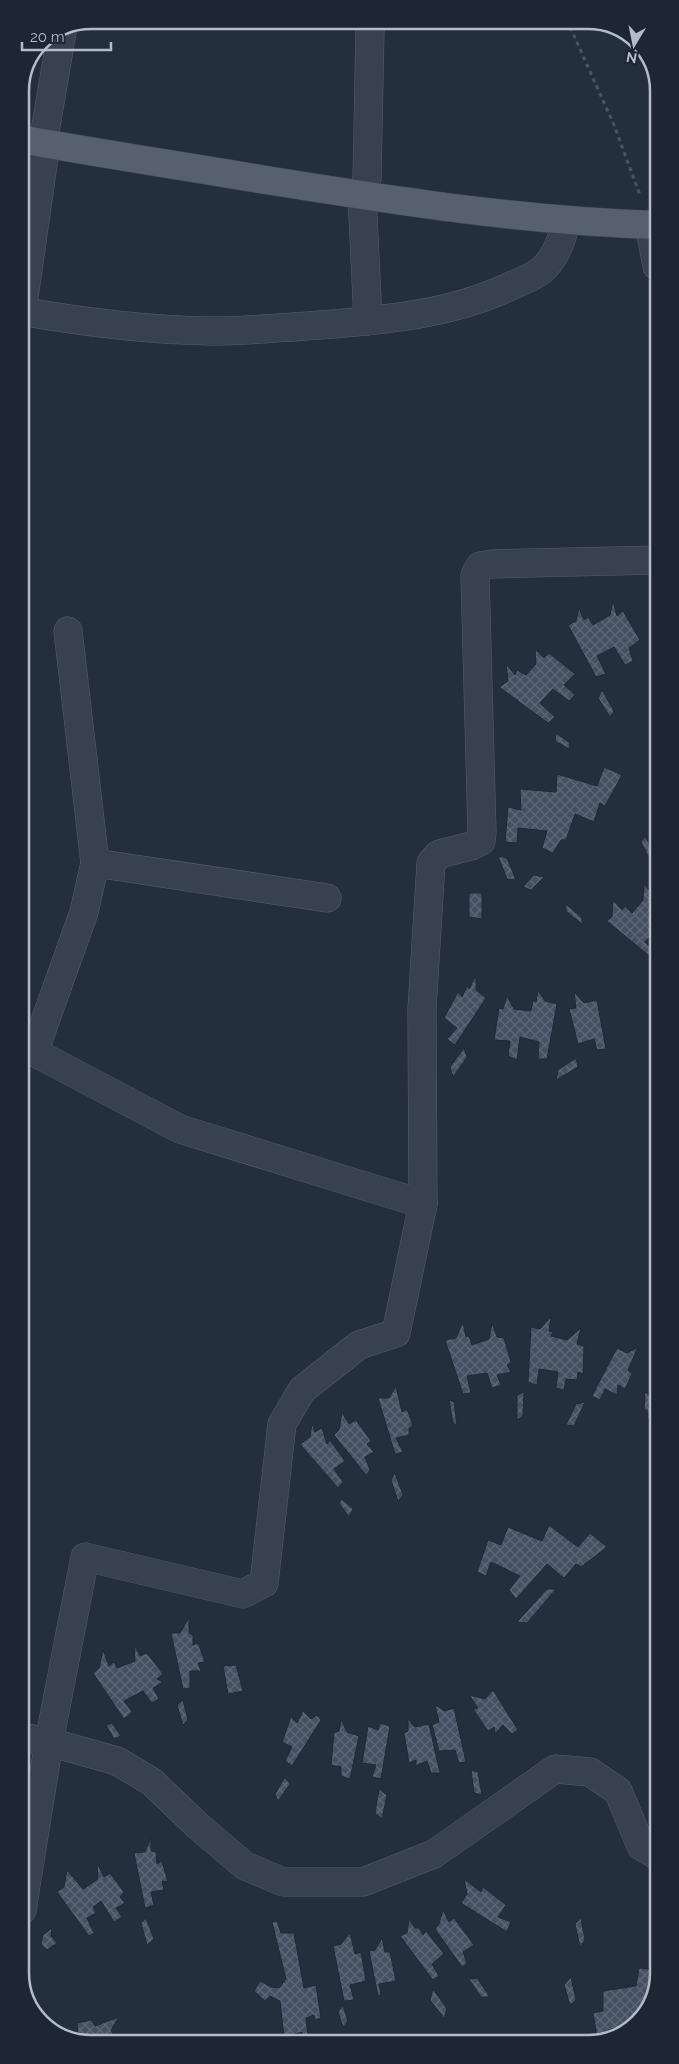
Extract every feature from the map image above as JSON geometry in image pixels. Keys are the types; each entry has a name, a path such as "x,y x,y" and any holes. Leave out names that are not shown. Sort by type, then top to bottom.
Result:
{"main road":[{"path":"32,141 362,195 517,217 566,221 649,216"}],"street":[{"path":"368,321 362,195 367,179 370,29"},
{"path":"29,258 43,164 32,141 61,36"},
{"path":"29,312 106,325 201,331 368,321 451,308 485,298 543,269 555,254 562,240 566,221"},
{"path":"29,1866 49,1742 85,1557 243,1594 264,1582 282,1424 302,1390 359,1346 396,1332 423,1204 422,1010 431,863 438,854 471,846 481,841 482,832 475,575 480,566 492,564 650,560"},
{"path":"29,1050 84,912 95,863 68,631"},
{"path":"95,863 327,898"},
{"path":"29,1053 180,1129 423,1204"},
{"path":"29,1738 49,1742 117,1762 152,1782 198,1826 246,1866 284,1882 363,1882 434,1854 555,1769 590,1772 618,1791 641,1846 650,1852"}],"path":[{"path":"571,29 614,125 649,216"}],"building":[{"path":"613,601 617,616 623,611 640,640 629,648 633,661 625,665 614,647 597,656 606,674 596,677 568,625 576,621 579,608 584,620 588,617 593,625 610,615"},
{"path":"535,649 544,658 549,653 575,674 564,685 575,695 569,701 553,689 540,703 555,717 548,723 499,687 508,681 506,664 515,675 517,670 526,675 536,664"},
{"path":"602,690 614,711 610,717 598,698"},
{"path":"556,733 570,743 569,749 555,741"},
{"path":"604,767 622,775 605,806 600,803 594,822 575,814 566,840 561,840 553,853 542,848 547,831 518,828 517,843 505,842 508,807 521,810 520,789 556,792 557,774 597,786"},
{"path":"645,836 650,845 650,860 641,842"},
{"path":"498,856 507,858 516,880 507,879"},
{"path":"534,875 544,877 531,890 523,887"},
{"path":"644,884 650,891 650,936 645,942 650,947 650,957 607,921 612,917 613,900 622,910 625,906 632,913 643,900"},
{"path":"469,893 482,893 482,919 469,917"},
{"path":"566,904 582,918 582,924 566,911"},
{"path":"476,975 476,990 486,998 455,1045 447,1039 457,1028 444,1018 458,992 462,997 467,986 469,989"},
{"path":"538,990 545,1001 557,1004 547,1059 538,1059 539,1042 520,1037 517,1060 508,1056 510,1041 494,1040 499,1008 503,1009 507,996 514,1009 531,1011 533,1000 536,1002"},
{"path":"574,992 584,1003 597,1000 606,1049 597,1050 594,1039 578,1044 569,1009 576,1008"},
{"path":"464,1048 467,1057 453,1077 450,1067"},
{"path":"576,1058 578,1067 556,1080 558,1070"},
{"path":"551,1317 549,1331 553,1332 551,1336 567,1340 581,1328 577,1344 584,1346 583,1374 578,1372 577,1380 566,1379 564,1390 556,1388 558,1372 539,1369 537,1385 528,1382 531,1327 540,1329"},
{"path":"463,1322 466,1337 469,1336 472,1345 489,1339 492,1323 497,1337 504,1338 511,1362 507,1365 511,1372 497,1375 501,1385 492,1388 487,1373 467,1376 471,1393 463,1394 445,1340 456,1338"},
{"path":"638,1347 628,1370 632,1374 625,1389 618,1385 617,1395 605,1389 600,1400 592,1396 617,1348 627,1353"},
{"path":"396,1386 402,1412 407,1409 413,1426 409,1428 409,1435 396,1438 403,1452 395,1454 378,1398 389,1398"},
{"path":"524,1392 523,1416 517,1420 517,1395"},
{"path":"645,1392 650,1395 650,1419 648,1419 647,1410 644,1410"},
{"path":"449,1400 454,1402 457,1425 453,1423"},
{"path":"585,1402 574,1426 566,1425 576,1404"},
{"path":"342,1412 349,1424 356,1420 371,1441 367,1444 374,1452 365,1457 370,1470 366,1475 334,1435 339,1430"},
{"path":"312,1423 315,1432 322,1428 327,1444 330,1440 345,1461 334,1469 343,1482 338,1488 300,1444 310,1437"},
{"path":"395,1473 403,1495 398,1501 391,1480"},
{"path":"342,1499 353,1509 349,1517 339,1503"},
{"path":"549,1525 578,1547 590,1533 607,1547 581,1567 576,1564 564,1578 547,1564 516,1599 509,1590 520,1576 491,1562 486,1576 477,1572 488,1540 501,1545 508,1527 542,1541"},
{"path":"547,1589 556,1589 527,1623 517,1622"},
{"path":"189,1618 189,1633 193,1635 193,1645 198,1643 205,1662 198,1663 201,1671 190,1671 190,1688 183,1689 171,1633 180,1633"},
{"path":"134,1644 140,1656 147,1653 163,1674 157,1679 163,1682 153,1688 159,1699 152,1703 143,1691 124,1701 132,1712 124,1719 93,1673 99,1668 103,1650 109,1666 114,1662 117,1668 135,1661"},
{"path":"236,1665 243,1691 228,1694 223,1666"},
{"path":"493,1690 518,1730 512,1734 503,1725 495,1734 494,1727 488,1731 473,1709 478,1708 469,1695 485,1699"},
{"path":"183,1700 188,1720 183,1725 177,1705"},
{"path":"435,1705 445,1711 454,1708 466,1762 459,1763 455,1750 439,1751 432,1725 439,1722"},
{"path":"303,1711 311,1719 317,1715 321,1720 292,1766 285,1761 292,1747 282,1742 291,1717 297,1723"},
{"path":"341,1719 347,1732 359,1736 350,1779 341,1776 341,1767 331,1765 334,1733 339,1731"},
{"path":"408,1719 415,1727 429,1724 440,1773 431,1773 427,1761 416,1766 416,1760 409,1763 404,1733 408,1731"},
{"path":"112,1723 121,1736 114,1739 106,1725"},
{"path":"380,1723 390,1726 381,1779 372,1777 376,1765 362,1763 368,1726 378,1730"},
{"path":"471,1770 478,1772 482,1795 474,1793"},
{"path":"285,1777 290,1784 278,1801 275,1794"},
{"path":"379,1789 387,1795 382,1819 375,1813"},
{"path":"151,1838 151,1851 156,1852 157,1864 162,1861 168,1882 162,1881 164,1890 151,1892 154,1905 145,1908 134,1853 145,1852"},
{"path":"97,1863 104,1877 110,1873 124,1892 120,1897 125,1903 116,1908 122,1917 114,1922 101,1901 93,1907 96,1913 87,1918 94,1933 89,1936 57,1892 64,1887 67,1870 83,1889 98,1879"},
{"path":"464,1879 481,1892 483,1887 506,1905 498,1917 511,1922 507,1932 461,1903 467,1894"},
{"path":"443,1910 449,1922 454,1918 474,1945 463,1952 467,1963 462,1967 435,1929 439,1924"},
{"path":"146,1918 154,1939 147,1945 141,1923"},
{"path":"581,1918 585,1940 580,1947 575,1924"},
{"path":"409,1919 415,1928 419,1928 423,1935 426,1931 444,1954 432,1964 439,1976 433,1980 400,1936 407,1933"},
{"path":"277,1921 281,1933 294,1933 304,1988 316,1985 321,2018 315,2020 314,2015 306,2018 308,2035 303,2035 302,2032 284,2035 280,2001 270,1996 265,2001 254,1991 260,1981 271,1987 279,1988 286,1979 272,1922"},
{"path":"52,1928 51,1936 57,1943 47,1950 41,1944 43,1935"},
{"path":"350,1933 355,1954 361,1952 366,1981 350,1985 354,2000 344,2001 333,1946 341,1944"},
{"path":"382,1938 385,1952 390,1952 396,1981 379,1984 381,1995 378,1996 369,1951 375,1950"},
{"path":"639,1968 650,1969 647,1993 637,2011 623,2025 597,2035 593,2013 603,2011 603,1991 636,1986"},
{"path":"571,1977 576,2000 570,2005 564,1985"},
{"path":"477,1978 490,1997 481,1997 469,1979"},
{"path":"433,1989 447,2009 444,2018 430,2000"},
{"path":"343,2006 348,2021 343,2027 338,2012"},
{"path":"119,2017 111,2030 113,2035 87,2035 79,2034 70,2031 78,2033 77,2023 91,2020 95,2026"}]}
